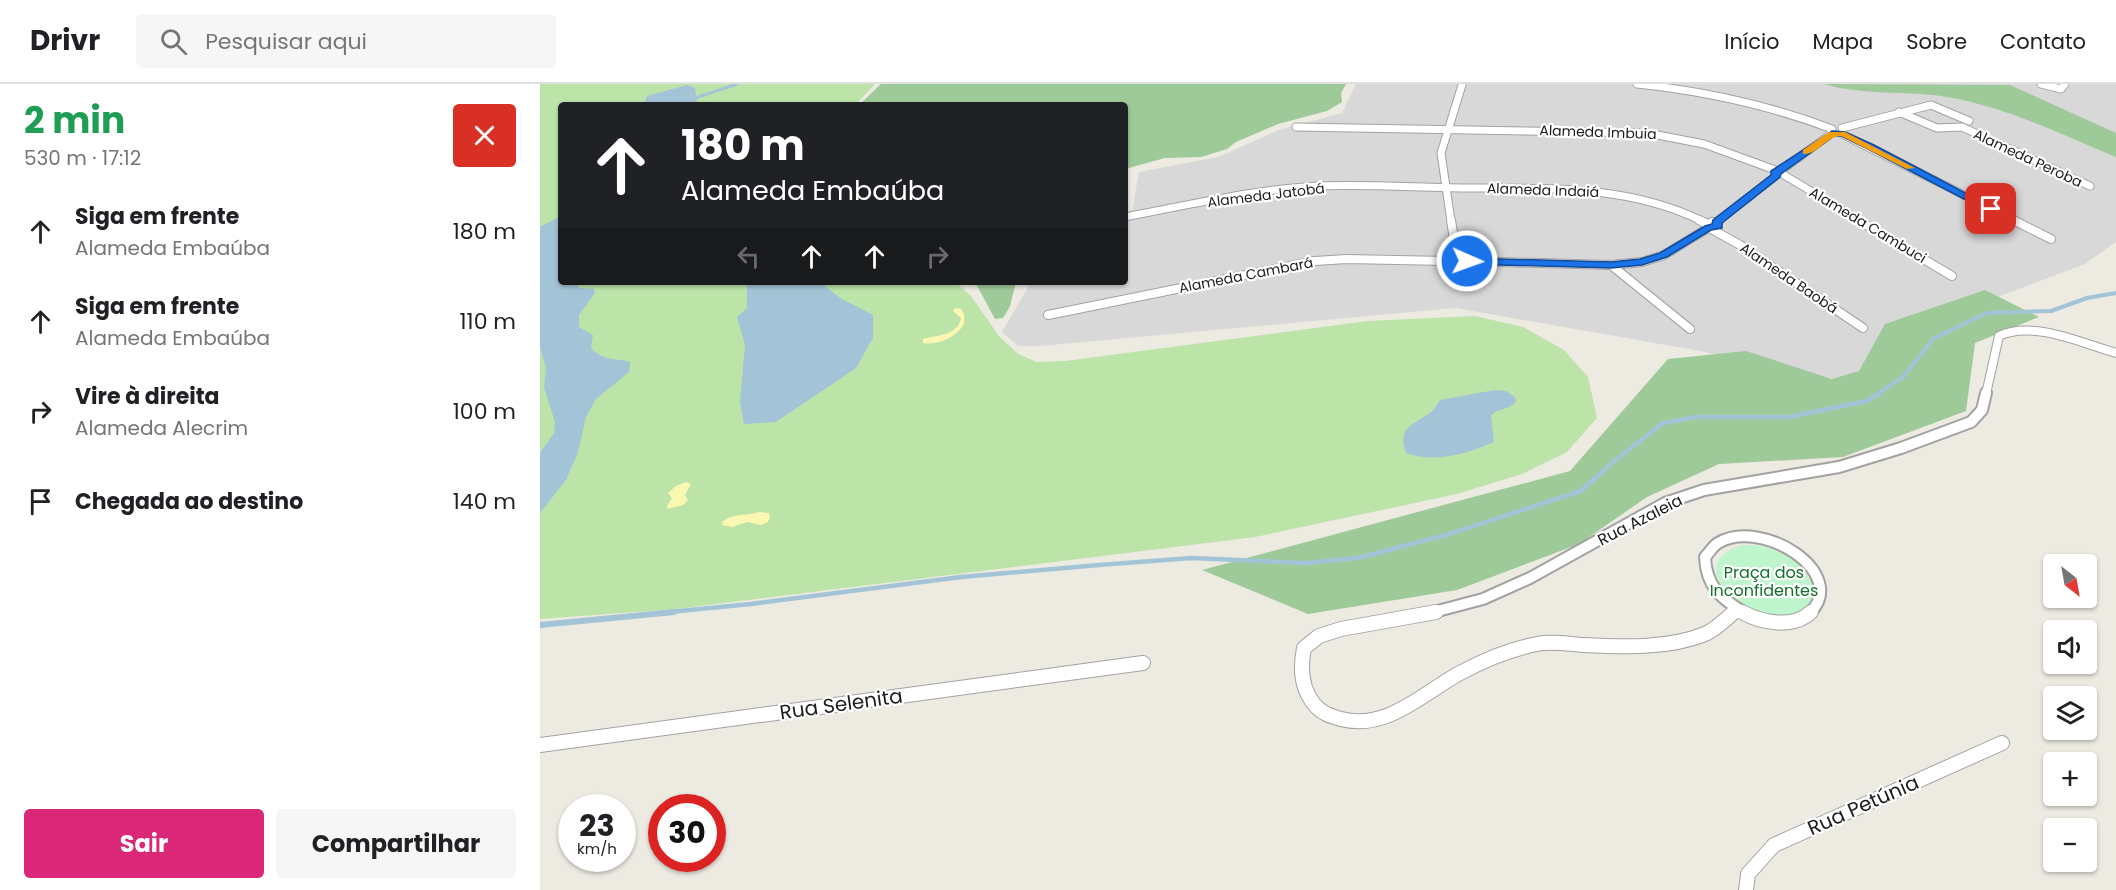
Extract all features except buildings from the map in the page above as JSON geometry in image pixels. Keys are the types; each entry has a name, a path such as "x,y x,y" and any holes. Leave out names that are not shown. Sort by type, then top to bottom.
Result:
{"street":[{"path":"1456,254 1441,153 1460,84 1470,84"},
{"path":"1637,84 1686,89 1736,98 1783,111 1832,131 1842,131 1899,112 1931,105 1969,121"},
{"path":"2041,84 2057,90 2063,88 2065,84"},
{"name":"Alameda Peroba","path":"1899,112 1937,128 1962,127 2090,186"},
{"name":"Alameda Imbuia","path":"1296,127 1626,131 1661,134 1715,145 1780,173"},
{"name":"Alameda Cambará","path":"1048,315 1314,261 1347,259 1446,261 1456,265 1467,261 1611,265 1642,262 1664,255 1712,226 1832,131"},
{"path":"1842,131 2051,239"},
{"name":"Alameda Cambuci","path":"1780,173 1952,276"},
{"name":"Alameda Jatobá","path":"1128,216 1245,195 1319,186 1445,188"},
{"name":"Alameda Indaiá","path":"1445,188 1576,189 1605,192 1671,208 1712,226"},
{"name":"Alameda Baobá","path":"1712,226 1863,328"},
{"path":"1446,261 1447,255 1456,254 1465,257 1467,261"},
{"path":"1611,265 1690,329"},
{"name":"Rua Azaleia","path":"1736,610 1707,634 1677,641 1631,647 1540,643 1503,653 1460,673 1415,703 1379,719 1355,723 1319,711 1308,697 1302,679 1301,663 1304,648 1319,636 1341,629 1431,613 1483,599 1530,578 1665,503 1704,490 1839,467 1971,422 1982,410 1999,336 2008,332 2022,329 2049,333 2116,353"},
{"path":"1740,535 1758,536 1776,542 1793,551 1807,564 1817,578 1820,592 1817,606 1808,616 1793,622 1775,623 1736,610 1714,590 1704,569 1705,555 1712,545 1724,538 1740,535"},
{"name":"Rua Selenita","path":"540,745 1143,663"},
{"name":"Rua Petúnia","path":"1746,890 1748,874 1774,845 2002,743"}],"shaded area":[{"path":"1356,84 2116,84 2116,242 2085,264 1903,333 1855,383 1700,351 1455,308 1040,346 1018,346 1002,332 1029,285 1128,285 1128,212 1132,212 1139,172 1218,157 1279,130 1342,113"}],"green space":[{"path":"540,84 875,84 858,102 558,102 558,285 958,285 971,296 999,336 1018,354 1037,362 1065,361 1368,321 1475,316 1523,327 1564,350 1588,377 1597,418 1567,452 1522,474 1457,494 1255,537 676,609 540,619"},
{"path":"881,84 1346,84 1341,93 1342,102 1327,111 1278,124 1236,142 1227,149 1201,157 1165,158 1128,168 1128,102 862,102"},
{"path":"1824,84 2010,85 2116,133 2116,157 1991,107 1947,97 1869,92"},
{"path":"977,285 1015,285 1010,306 1003,318 995,319"},
{"path":"1985,290 2039,317 1975,343 1966,411 1843,457 1719,464 1647,497 1579,544 1457,590 1308,614 1202,570 1570,471 1668,359 1746,351 1832,379 1859,371 1885,324"},
{"name":"Praça dos Inconfidentes","path":"1743,545 1771,548 1793,559 1811,581 1814,590 1812,605 1800,613 1774,616 1756,612 1739,603 1726,591 1718,578 1717,565 1725,553"}],"sand":[{"path":"955,308 961,309 964,316 964,323 960,330 938,342 923,343 923,339 946,334 956,328 961,318 953,311"},
{"path":"686,482 691,484 685,495 688,500 683,505 668,509 667,506 672,498 668,493 676,486"},
{"path":"759,512 769,513 768,522 761,525 747,522 732,527 722,525 723,521 732,517"}],"water":[{"path":"687,85 695,88 697,102 645,102 647,96"},
{"path":"558,218 558,285 578,285 580,288 594,289 595,293 579,315 579,327 593,335 591,348 604,357 630,362 629,372 596,399 586,417 578,452 566,480 540,513 540,453 554,433 555,422 544,388 546,368 540,347 540,227"},
{"path":"824,285 840,298 873,315 873,338 856,368 776,422 744,424 740,402 745,345 737,317 747,308 747,286"},
{"path":"1495,390 1506,391 1515,397 1516,401 1491,416 1494,442 1451,456 1428,457 1406,453 1404,437 1406,431 1432,411 1440,400"}],"waterway":[{"path":"689,102 737,84"},
{"path":"1877,394 1903,377 1934,338 1987,313 2051,311 2087,298 2116,293"},
{"path":"659,613 751,604 961,577 1099,565 1191,558 1305,563 1358,558 1446,535 1581,491 1613,462 1663,423 1696,417 1789,417 1867,401 1880,393"},
{"path":"540,625 674,612"}],"slow traffic":[{"path":"1806,152 1832,134 1842,134 1911,168"}],"route":[{"path":"1467,261 1611,265 1642,262 1664,255 1708,228 1714,229 1719,225 1717,222 1777,175 1774,173 1782,170 1832,134 1842,134 1871,147 1991,209"}]}
